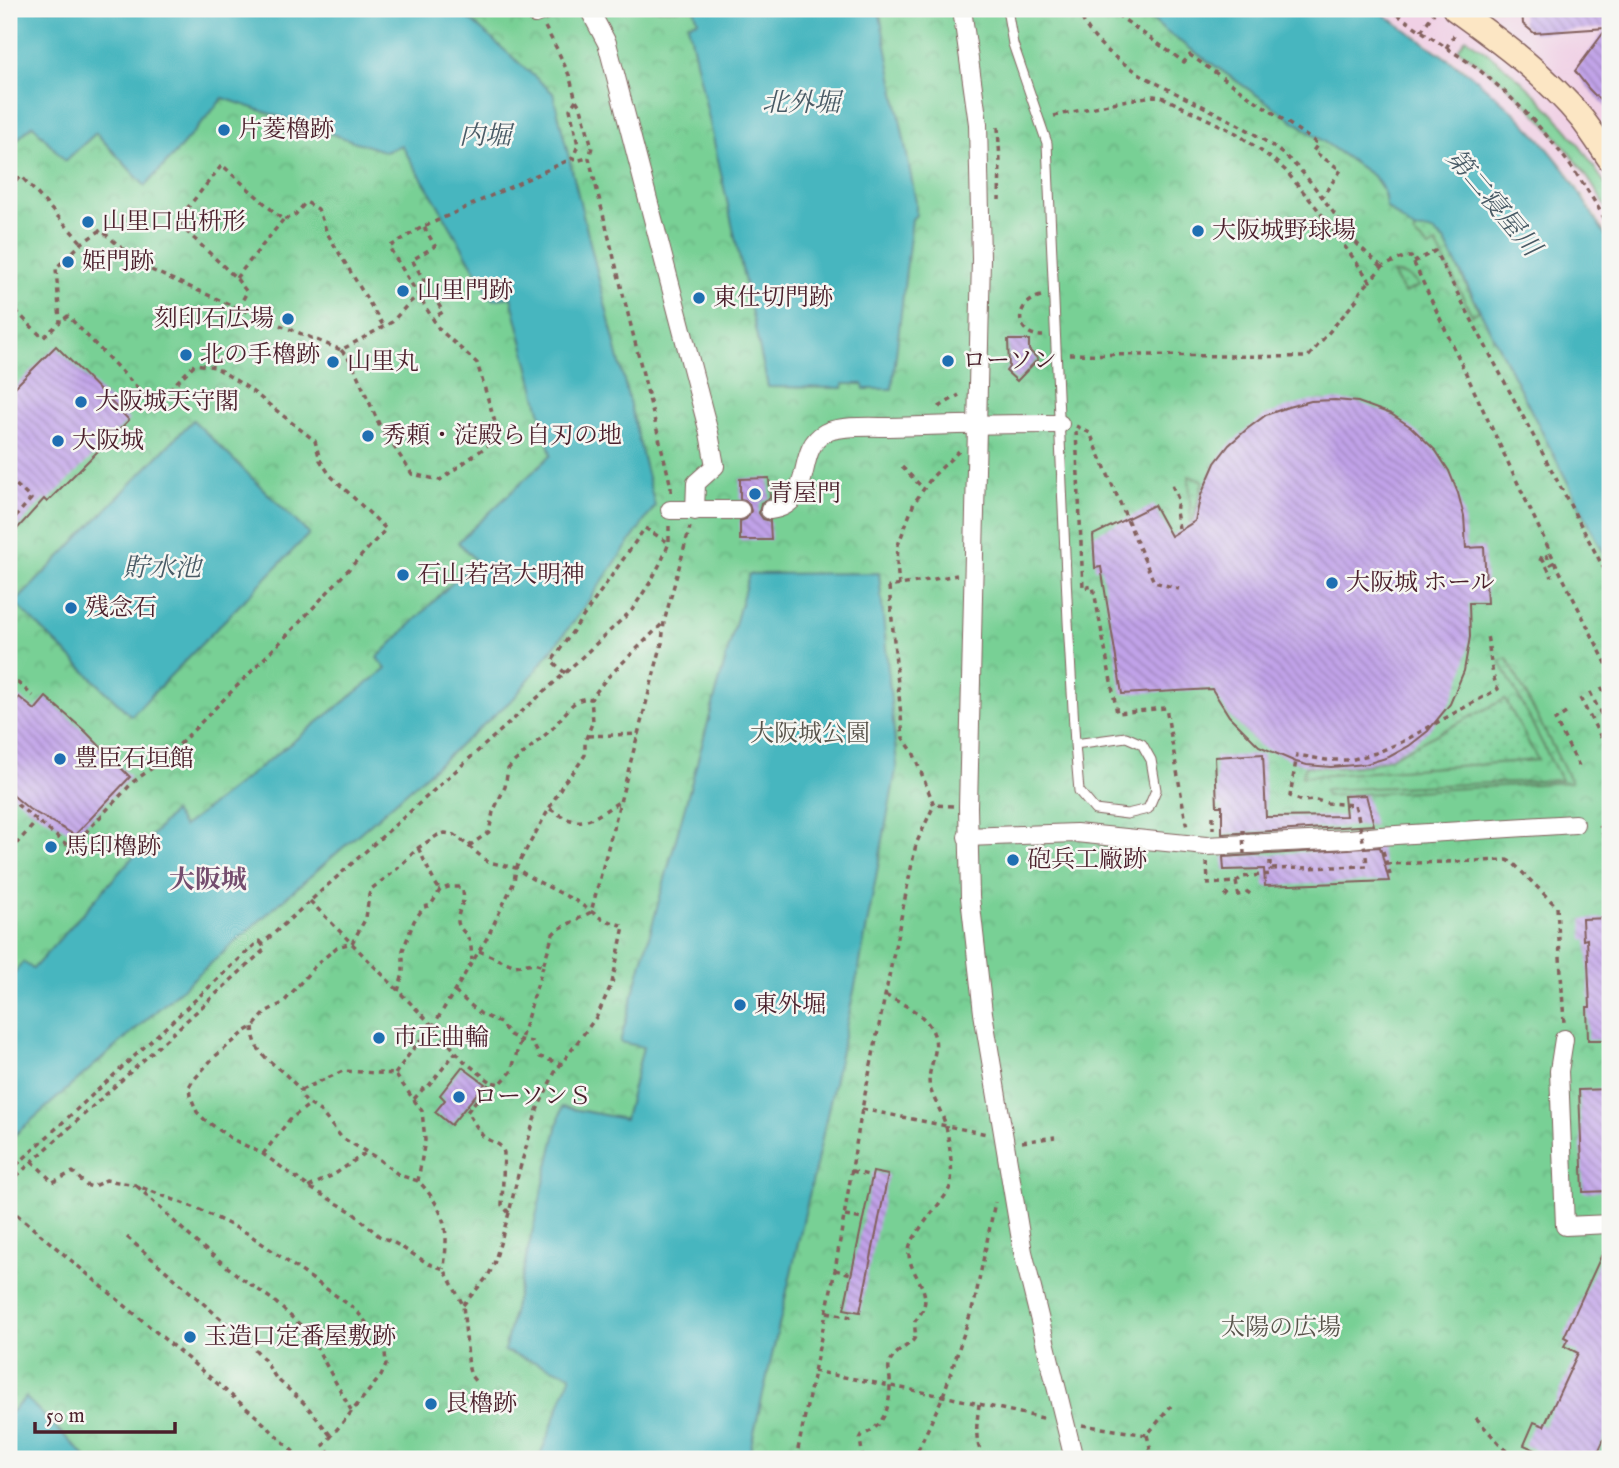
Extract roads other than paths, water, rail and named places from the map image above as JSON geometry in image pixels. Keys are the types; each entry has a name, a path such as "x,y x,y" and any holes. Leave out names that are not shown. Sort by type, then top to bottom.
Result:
{"street":[{"path":"589,9 607,43 709,433 715,466 696,483 695,511"},
{"path":"962,9 978,124 981,259 967,837 970,897 982,1013 1012,1140 1023,1252 1073,1418 1074,1459"},
{"path":"1449,17 1504,45 1549,84 1582,120 1610,159"},
{"path":"770,510 790,503 796,496 811,447 822,434 831,430 977,424 1068,425"},
{"path":"670,510 740,510"},
{"path":"967,837 1076,833 1198,845 1349,839 1575,824"},
{"path":"1564,1031 1559,1071 1565,1226 1610,1224"}],"lane":[{"path":"1007,9 1013,44 1047,143 1056,354 1068,425 1075,744 1079,791 1096,810 1127,814 1148,809 1156,790 1151,760 1142,744 1126,737 1075,744"}],"water":[{"name":"内堀","path":"9,9 458,9 553,93 655,506 577,617 515,697 9,1140 9,979 23,962 33,969 173,812 183,827 386,669 377,658 475,560 458,542 551,455 511,297 492,300 401,145 386,152 223,98 145,186 96,133 65,161 33,125 9,147"},
{"name":"北外堀","path":"694,9 879,9 916,202 892,389 864,389 863,384 843,384 843,388 768,387 688,24 698,21"},
{"name":"第二寝屋川","path":"1140,9 1376,9 1475,78 1541,140 1566,171 1610,243 1610,565 1445,242 1432,232 1415,231 1386,207 1383,190 1373,176 1165,31"},
{"name":"貯水池","path":"193,420 309,534 131,716 15,603"},
{"name":"東外堀","path":"879,573 897,765 859,968 748,1459 539,1459 571,1375 504,1351 562,1107 625,1119 643,1047 620,1042 749,574"},
{"path":"26,1397 88,1459 9,1459 9,1414"}],"place":[{"name":"片菱櫓跡","path":"224,130"},
{"name":"山里口出枡形","path":"88,222"},
{"name":"大阪城野球場","path":"1198,231"},
{"name":"姫門跡","path":"68,262"},
{"name":"山里門跡","path":"403,291"},
{"name":"東仕切門跡","path":"699,298"},
{"name":"刻印石広場","path":"288,319"},
{"name":"北の手櫓跡","path":"186,355"},
{"name":"ローソン","path":"948,361"},
{"name":"山里丸","path":"333,362"},
{"name":"大阪城天守閣","path":"81,402"},
{"name":"秀頼・淀殿ら自刃の地","path":"368,436"},
{"name":"大阪城","path":"58,441"},
{"name":"青屋門","path":"755,494"},
{"name":"石山若宮大明神","path":"403,575"},
{"name":"大阪城 ホール","path":"1332,583"},
{"name":"残念石","path":"71,608"},
{"name":"豊臣石垣館","path":"60,759"},
{"name":"馬印櫓跡","path":"51,847"},
{"name":"砲兵工廠跡","path":"1013,860"},
{"name":"東外堀","path":"740,1005"},
{"name":"市正曲輪","path":"379,1038"},
{"name":"ローソンＳ","path":"459,1097"},
{"name":"玉造口定番屋敷跡","path":"190,1337"},
{"name":"艮櫓跡","path":"431,1404"}],"district":[{"name":"大阪城","path":"208,880"}],"park label":[{"name":"大阪城公園","path":"810,734"},
{"name":"太陽の広場","path":"1281,1328"}]}
